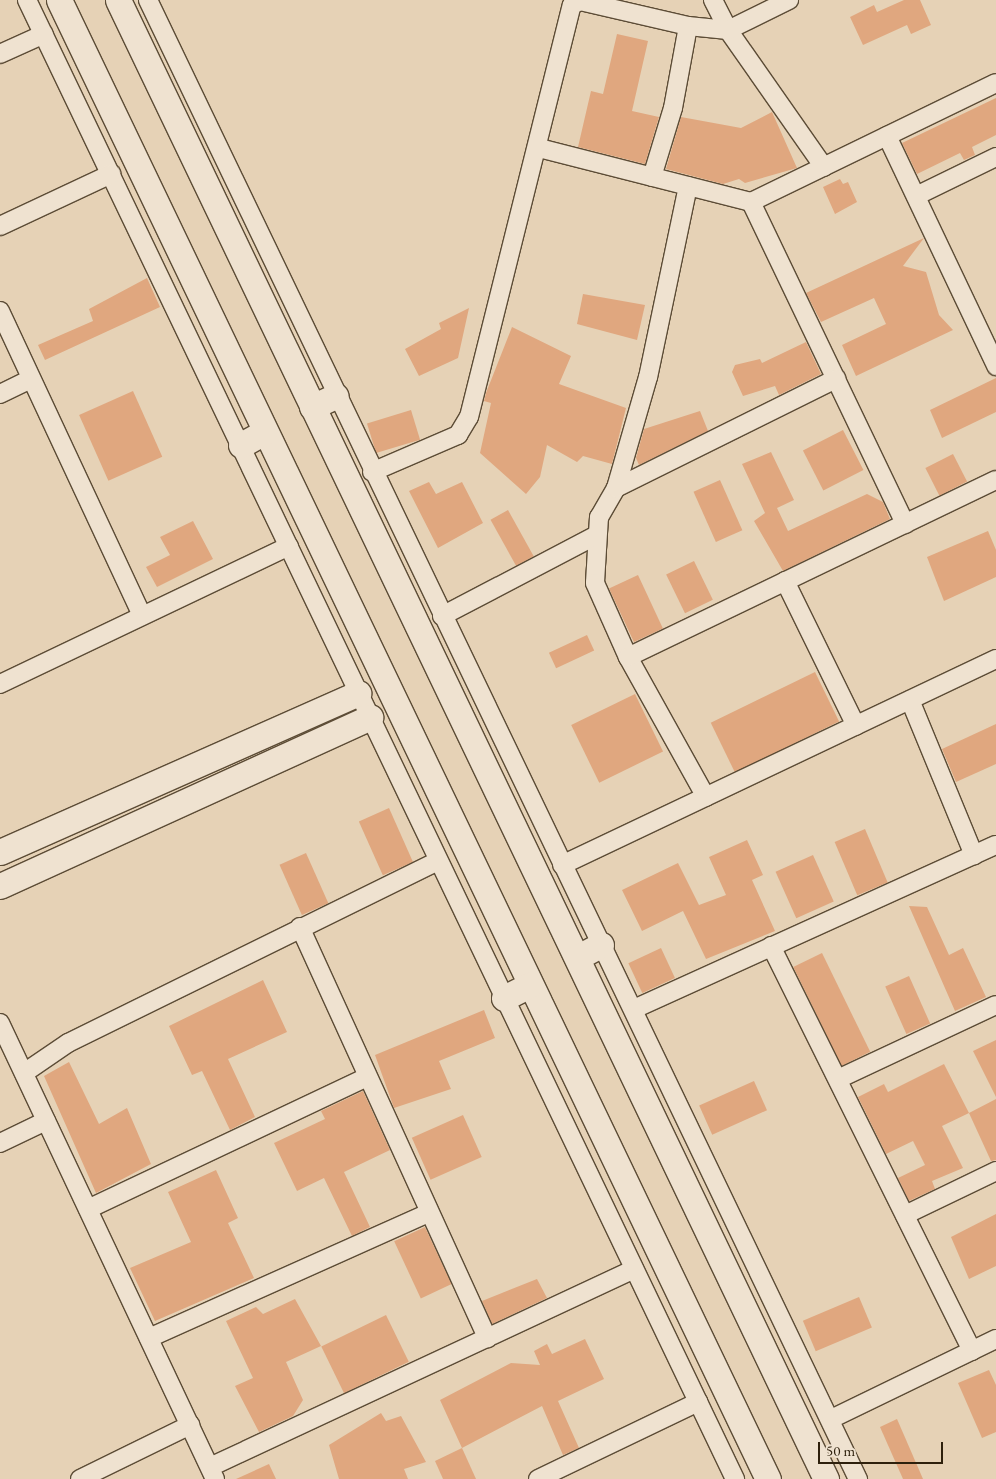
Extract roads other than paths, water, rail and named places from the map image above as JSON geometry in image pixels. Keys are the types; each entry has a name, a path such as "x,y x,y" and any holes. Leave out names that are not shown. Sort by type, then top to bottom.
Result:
{"main road":[{"path":"59,0 264,432 768,1479"},
{"path":"118,0 312,407 578,956 826,1479"},
{"path":"312,407 336,396"},
{"path":"240,445 264,432"},
{"path":"0,852 358,693"},
{"path":"0,886 370,717"},
{"path":"578,956 601,945"},
{"path":"504,998 530,985"}],"street":[{"path":"27,0 735,1479"},
{"path":"148,0 372,472 601,945 634,1009 714,1184 831,1419 858,1479"},
{"path":"713,0 728,30 824,167"},
{"path":"372,472 458,434 469,417 478,369 539,148 575,2 688,26 728,30 789,0"},
{"path":"652,177 673,108 688,26"},
{"path":"0,54 44,34"},
{"path":"539,148 751,202 996,83"},
{"path":"887,136 996,366"},
{"path":"916,196 996,157"},
{"path":"0,226 111,174"},
{"path":"688,186 648,377 616,488 599,518 595,536 595,583 628,657 706,796"},
{"path":"751,202 905,524"},
{"path":"0,311 142,616"},
{"path":"0,394 31,378"},
{"path":"616,488 836,380"},
{"path":"628,657 996,480"},
{"path":"442,616 595,536"},
{"path":"0,684 289,546"},
{"path":"785,581 856,726"},
{"path":"562,865 996,659"},
{"path":"910,700 974,855"},
{"path":"634,1009 996,845"},
{"path":"24,1073 68,1043 300,927 438,861"},
{"path":"300,927 487,1338"},
{"path":"771,946 972,1351"},
{"path":"838,1080 996,1004"},
{"path":"0,1023 213,1473 487,1338 634,1269"},
{"path":"88,1209 367,1077"},
{"path":"0,1143 46,1121"},
{"path":"905,1215 996,1171"},
{"path":"149,1338 429,1213"},
{"path":"831,1419 996,1339"},
{"path":"538,1479 557,1475 698,1402"},
{"path":"80,1479 190,1425"}]}
